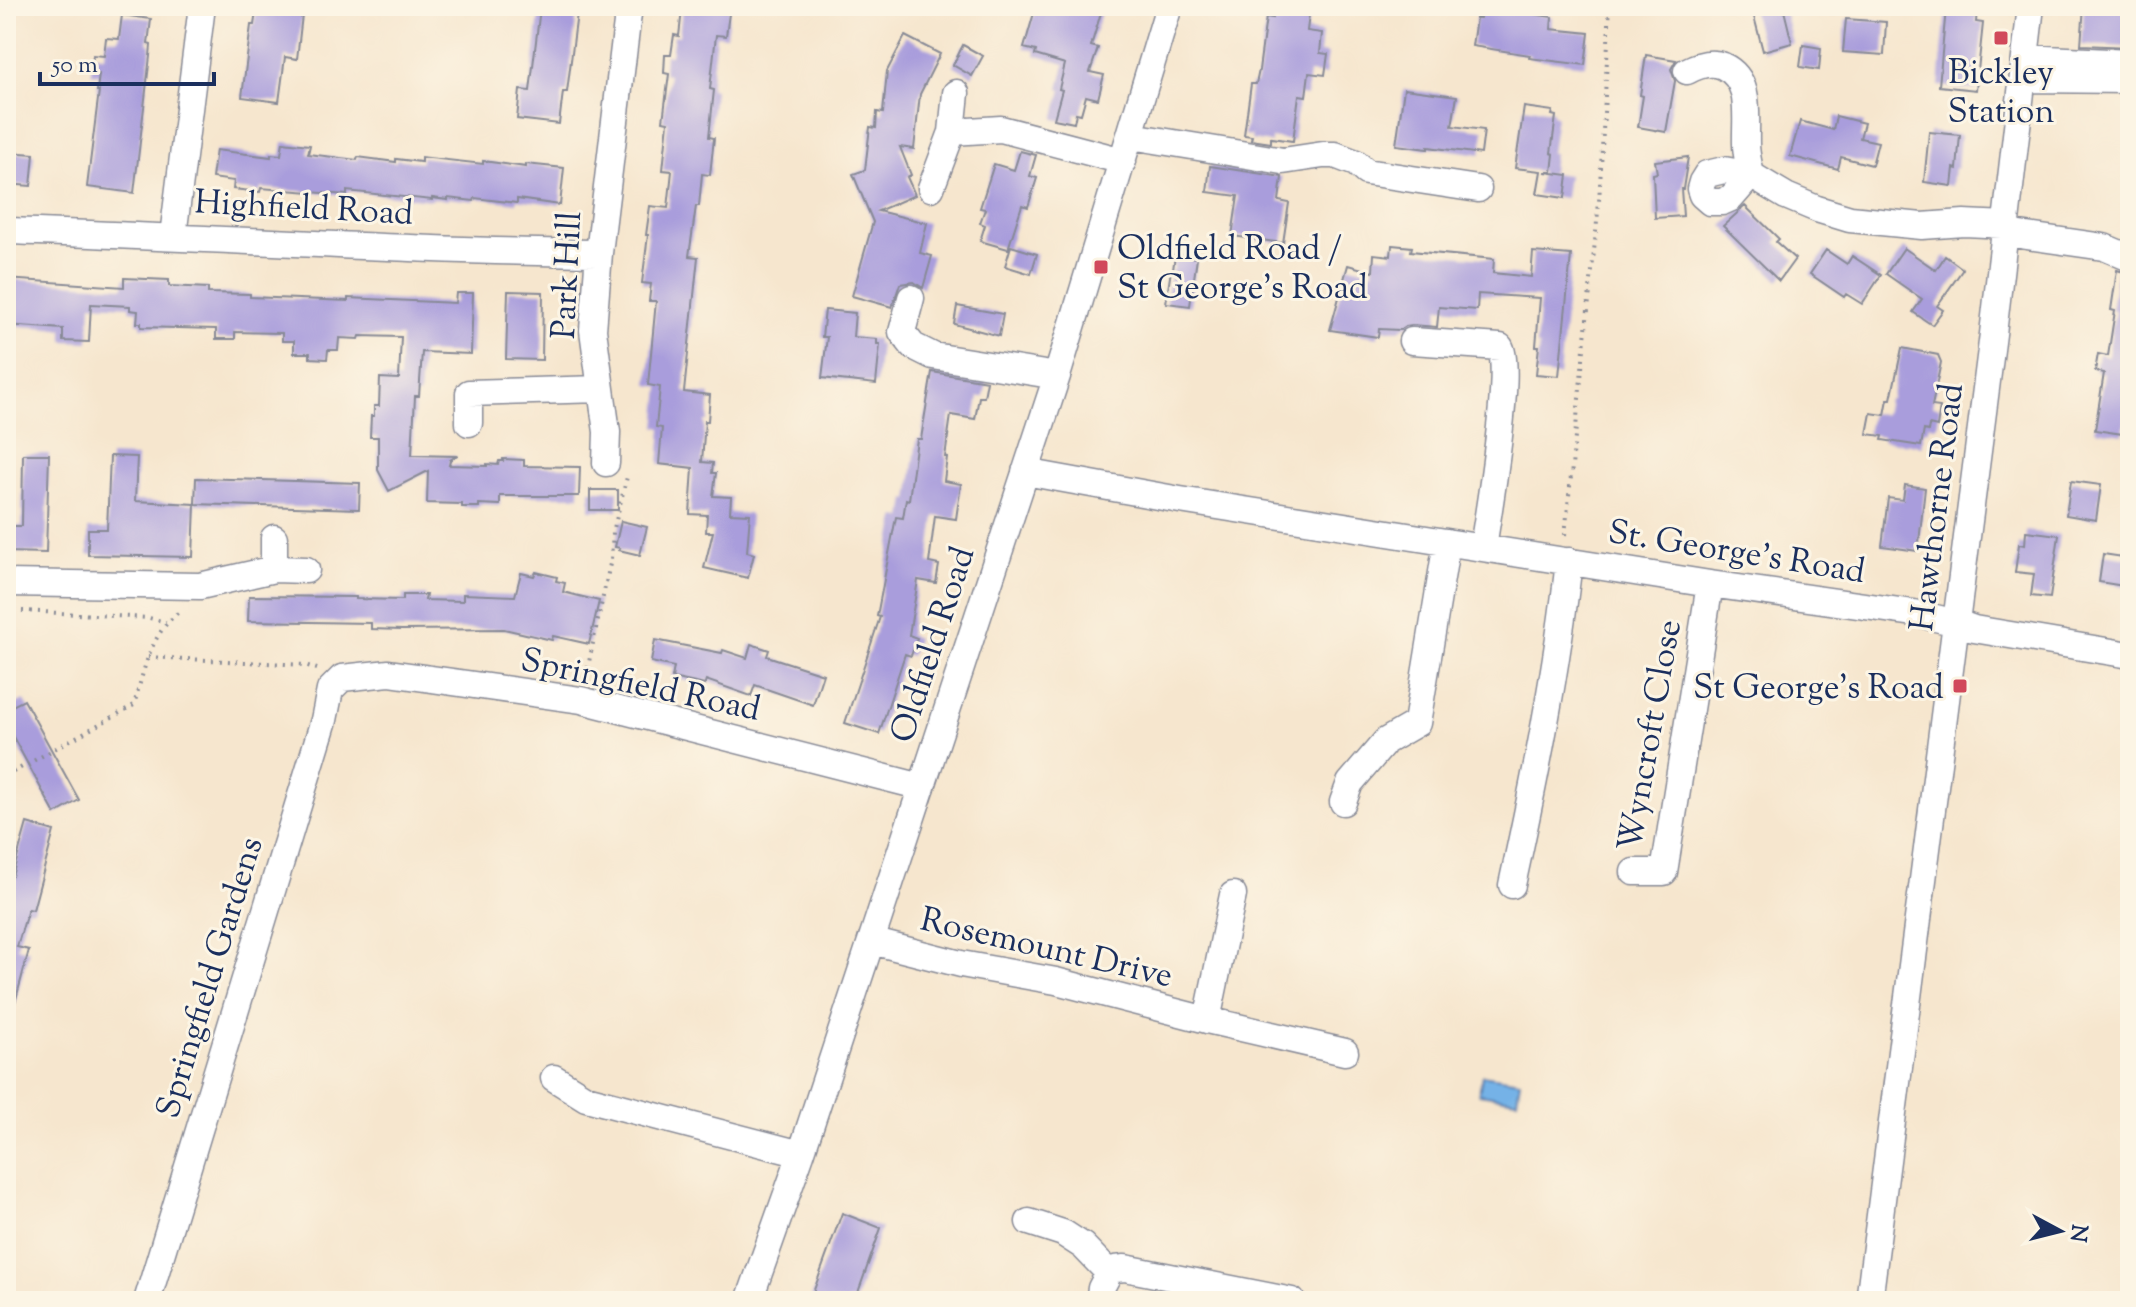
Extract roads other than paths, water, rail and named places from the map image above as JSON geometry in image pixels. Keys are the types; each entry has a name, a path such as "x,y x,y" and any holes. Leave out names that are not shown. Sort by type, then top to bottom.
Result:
{"street":[{"path":"173,236 202,6"},
{"name":"Park Hill","path":"469,423 469,393 601,389 593,330 599,253 629,6"},
{"name":"Oldfield Road","path":"757,1299 801,1154 1057,376 1169,6"},
{"name":"Hawthorne Road","path":"1869,1301 1957,623 2031,6"},
{"path":"2025,69 2130,63"},
{"path":"1687,71 1699,65 1718,64 1734,72 1743,86 1746,147 1751,175 1786,196 1850,219 1922,226 1964,223 2104,247 2130,258"},
{"path":"2025,69 2130,80"},
{"path":"931,188 952,132 956,93"},
{"path":"952,132 1001,129 1127,148 1283,161 1335,155 1356,163 1366,172 1478,189"},
{"name":"Highfield Road","path":"6,231 599,253"},
{"path":"911,298 902,332 913,346 933,356 1057,376"},
{"path":"1412,341 1500,347 1504,353 1492,494 1483,547"},
{"path":"601,389 607,432 606,463"},
{"name":"St. George's Road","path":"1025,472 1180,500 1914,613 1974,629 2130,655"},
{"path":"274,538 274,569"},
{"path":"1343,802 1350,783 1386,741 1417,723 1447,542"},
{"name":"St. George's Road","path":"1512,885 1564,607 1569,561"},
{"path":"6,583 200,586 274,569 306,570"},
{"name":"Wyncroft Close","path":"1634,872 1664,872 1710,584"},
{"name":"Springfield Road","path":"342,678 389,673 581,700 922,787"},
{"name":"Springfield Gardens","path":"147,1301 330,690 342,678"},
{"name":"Rosemount Drive","path":"1207,1020 1233,895"},
{"name":"Rosemount Drive","path":"871,941 961,964 1056,981 1345,1052"},
{"path":"554,1078 586,1098 801,1154"},
{"path":"1029,1222 1063,1233 1083,1246 1109,1273"},
{"path":"1099,1301 1101,1288 1109,1273 1125,1268 1292,1301"}],"water":[{"path":"1482,1075 1520,1081 1517,1100 1479,1094"}],"place":[{"name":"Bickley Station","path":"2001,38"},
{"name":"Oldfield Road / St George's Road","path":"1101,267"},
{"name":"St George's Road","path":"1960,686"}]}
